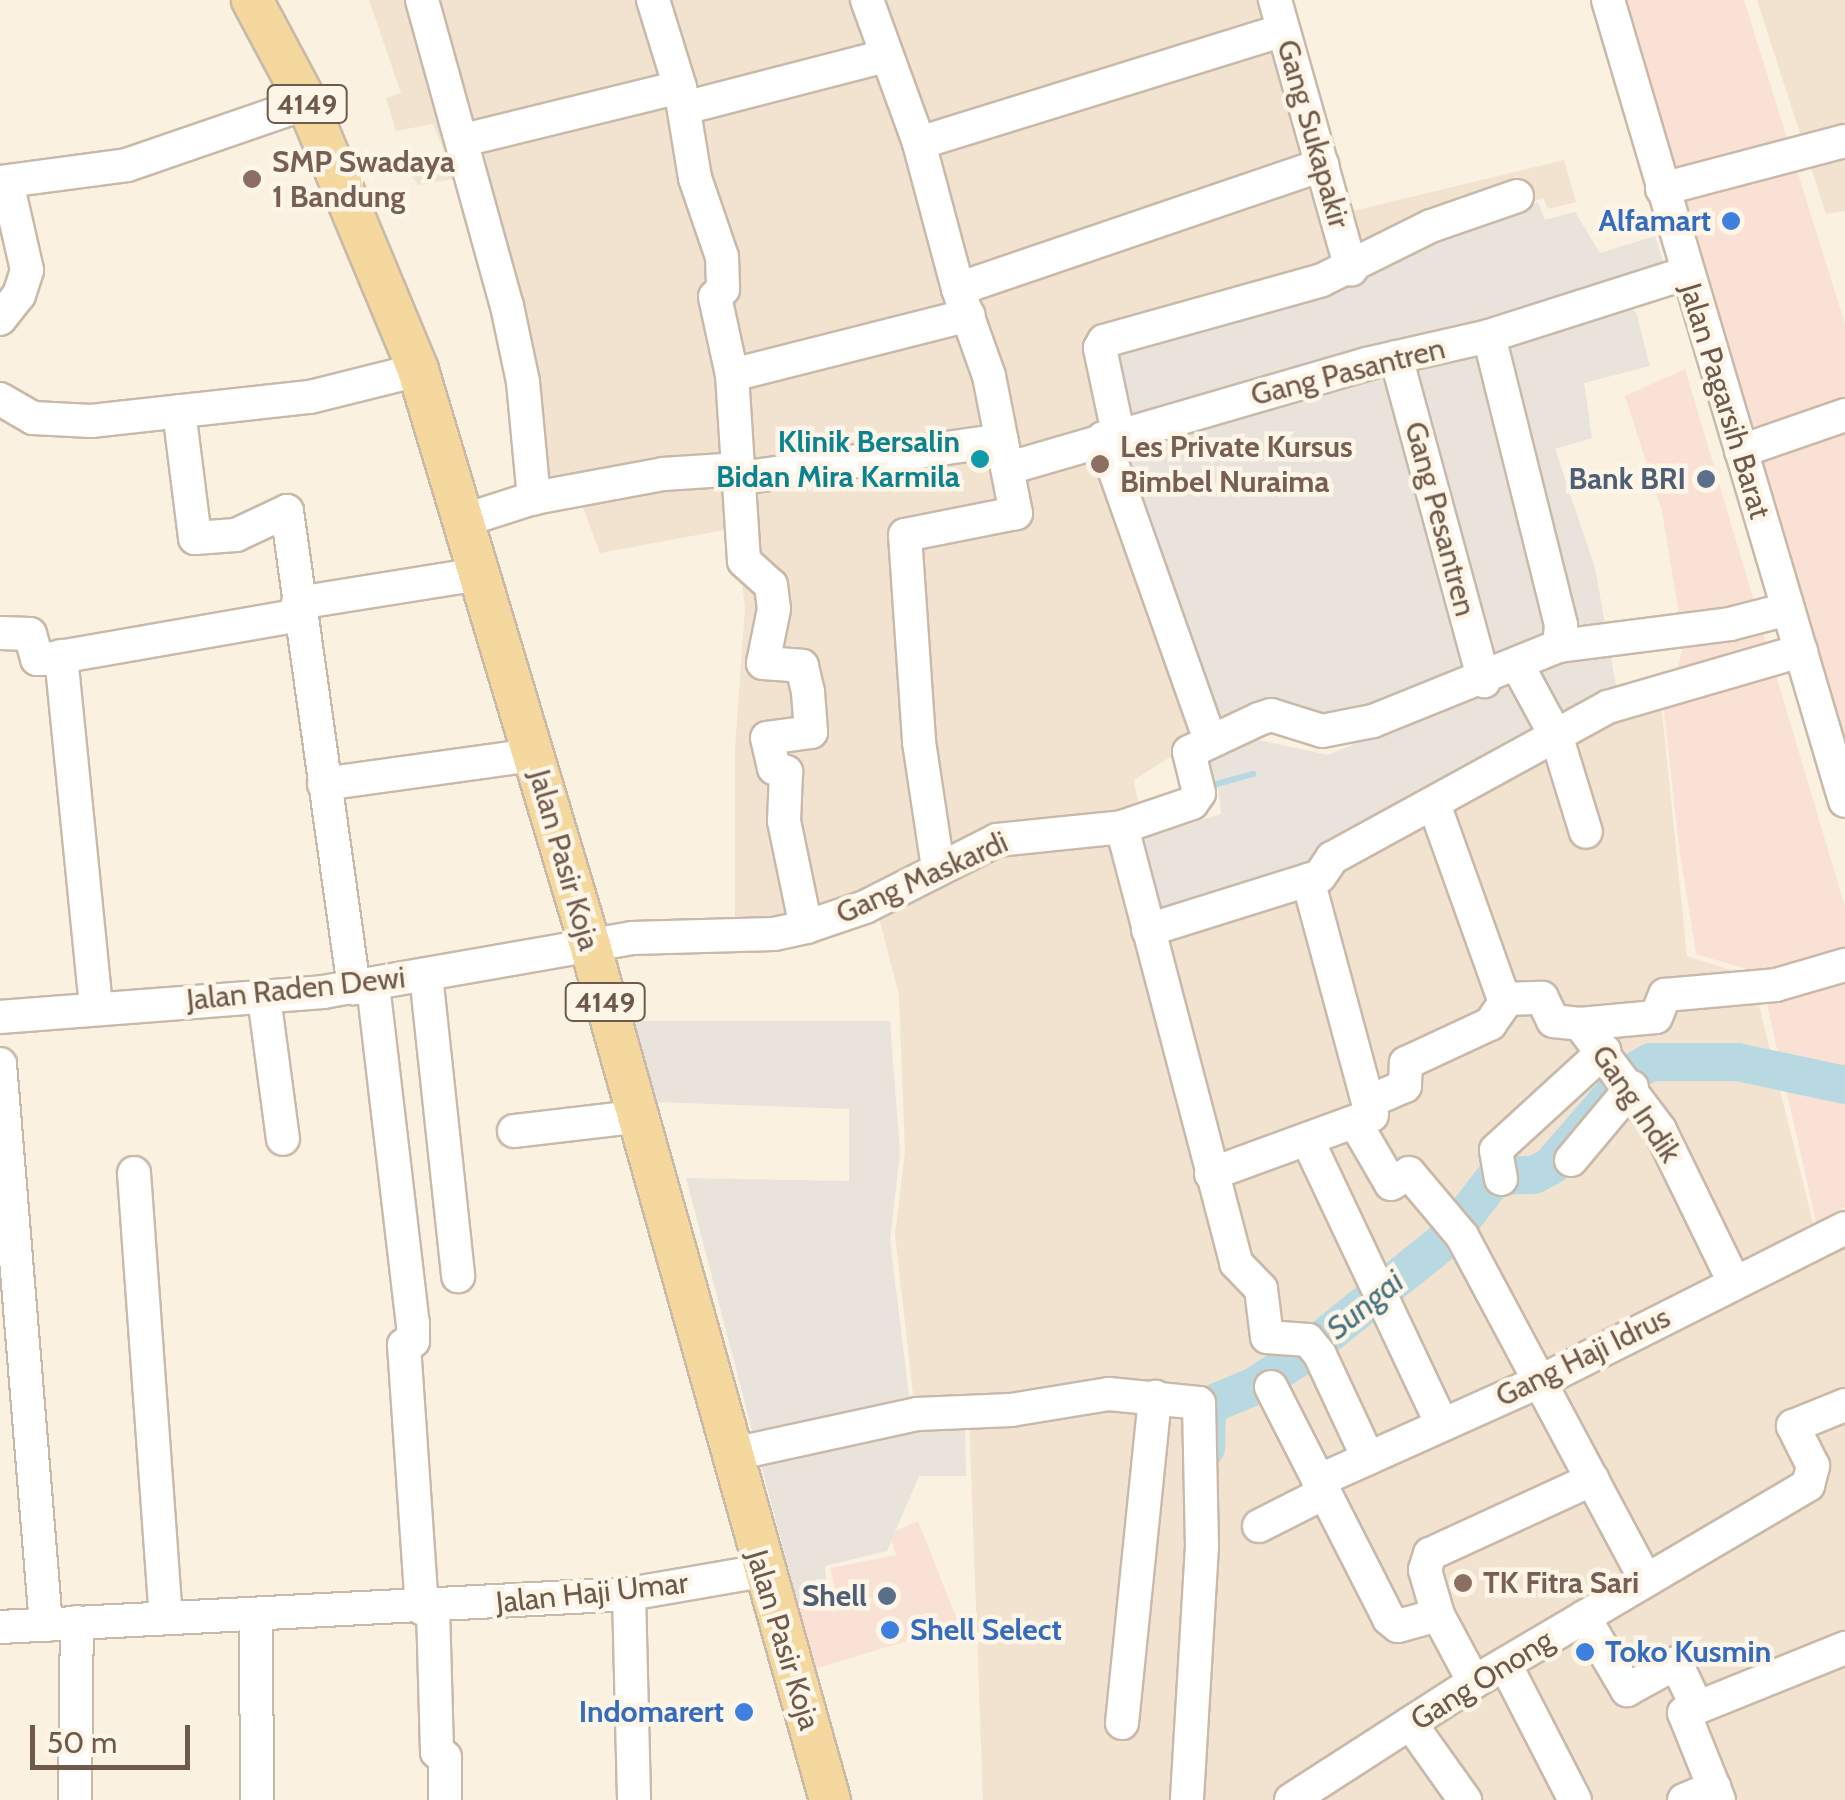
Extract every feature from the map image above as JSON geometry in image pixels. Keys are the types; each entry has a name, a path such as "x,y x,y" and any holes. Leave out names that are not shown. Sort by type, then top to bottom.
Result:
{"main road":[{"name":"Jalan Pasir Koja","path":"252,0 307,103 418,370 590,945 634,1117 830,1800"}],"street":[{"path":"422,0 464,140 523,382 534,498"},
{"path":"652,0 682,97 695,178 722,257 723,289 716,297 732,375 744,560 771,586 772,622 763,663 802,666 812,716 811,732 767,738 774,768 786,772 784,820 806,927"},
{"path":"868,0 885,56 920,143 1005,454 1016,512 905,535 919,742 938,867"},
{"name":"Jalan Pagarsih Barat","path":"1608,0 1845,801"},
{"path":"920,143 1279,15"},
{"name":"Gang Sukapakir","path":"1279,15 1351,269"},
{"path":"464,140 885,56"},
{"path":"0,319 19,295 27,270 3,182 127,165 307,103"},
{"path":"1662,189 1845,141"},
{"path":"732,375 964,302 1322,165"},
{"path":"1517,196 1432,226 1351,269 1101,343 1111,436 1209,738 1270,716 1322,731 1372,722 1519,668 1559,646 1730,624 1788,609"},
{"name":"Gang Pasantren","path":"740,473 1005,454 1111,436 1396,357 1489,336 1686,273"},
{"path":"1489,336 1561,625 1559,646"},
{"name":"Gang Pesantren","path":"1396,357 1484,680"},
{"path":"0,399 33,418 91,421 310,397 418,370"},
{"path":"179,411 195,538 236,534 286,510 324,784 364,986 413,1323 414,1341 404,1345 436,1752 445,1757 445,1800"},
{"path":"1742,451 1845,414"},
{"path":"465,520 534,498 663,474 740,473"},
{"path":"0,633 30,634 36,659 61,656 480,574"},
{"path":"1148,930 1324,874 1332,858 1608,707 1801,651"},
{"path":"61,656 96,1007"},
{"path":"1519,668 1557,738 1586,832"},
{"name":"Gang Maskardi","path":"590,945 806,927 865,907 997,840 1122,826 1192,803 1199,793 1189,752 1209,738"},
{"path":"324,784 534,755"},
{"path":"1434,804 1502,1009"},
{"path":"1122,826 1211,1174 1225,1203 1242,1276 1261,1289 1263,1328 1314,1347 1368,1458"},
{"path":"1308,880 1362,1113 1390,1184 1409,1173 1458,1230 1646,1580"},
{"name":"Jalan Raden Dewi","path":"0,1017 364,986 590,945"},
{"name":"Gang Indik","path":"1580,1024 1656,1018 1666,995 1776,984 1845,965"},
{"path":"426,975 458,1276"},
{"path":"264,997 283,1140"},
{"path":"1211,1174 1308,1141 1362,1113 1405,1086 1406,1063 1502,1009 1542,998 1555,1022 1580,1024"},
{"name":"Gang Indik","path":"1580,1024 1621,1074 1678,1162 1734,1282"},
{"path":"0,1064 62,1624 75,1800"},
{"path":"1571,1160 1621,1074"},
{"path":"1501,1177 1496,1150 1621,1074"},
{"path":"514,1131 634,1117"},
{"path":"1308,1141 1381,1287 1441,1423"},
{"path":"134,1174 166,1615"},
{"name":"Gang Haji Idrus","path":"1259,1526 1368,1458 1541,1381 1845,1228"},
{"path":"1271,1387 1394,1624 1436,1606"},
{"path":"730,1455 917,1414 1010,1410 1109,1394 1199,1402 1202,1546 1187,1800"},
{"path":"1122,1724 1155,1397"},
{"name":"Gang Onong","path":"1301,1794 1474,1682 1808,1485 1813,1466 1794,1426 1845,1404"},
{"path":"1474,1682 1436,1606 1425,1570 1430,1554 1592,1479"},
{"name":"Jalan Haji Umar","path":"0,1627 166,1615 256,1617 629,1594 762,1572"},
{"path":"629,1594 634,1800"},
{"path":"256,1617 257,1800"},
{"path":"1584,1617 1627,1690 1676,1662 1696,1705"},
{"path":"1675,1799 1717,1794 1684,1721 1684,1713 1845,1648"},
{"path":"1505,1664 1575,1800"},
{"path":"1410,1723 1465,1800"}],"shaded area":[{"path":"369,0 1265,0 1336,215 1564,160 1576,202 1548,209 1543,198 1101,350 1197,740 1134,780 1139,810 1110,823 1151,937 1660,692 1687,956 1752,977 1817,1239 1845,1231 1845,1800 983,1800 969,1416 916,1420 895,1235 905,1151 899,995 876,906 735,937 735,747 745,607 735,528 600,553 579,497 535,503 472,176 418,185 406,167 444,151 433,124 396,131 386,98 401,93"},
{"path":"1619,0 1744,0 1845,324 1845,776"},
{"path":"1757,0 1845,0 1845,211 1826,214"},
{"path":"1538,202 1545,220 1575,212 1600,253 1655,236 1667,274 1128,421 1115,355 1361,277 1429,242"},
{"path":"1624,306 1636,312 1650,366 1584,383 1592,438 1555,449 1595,568 1617,691 1320,858 1158,927 1136,841 1221,814 1218,786 1203,793 1184,767 1235,735 1328,755 1577,651 1501,342"},
{"path":"1480,347 1555,637 1488,661 1412,367"},
{"path":"1685,369 1845,907 1845,1207 1816,1222 1760,973 1696,954 1679,847 1664,711 1684,646 1662,511 1625,396"},
{"path":"1391,376 1471,673 1325,729 1267,710 1227,714 1205,728 1160,614 1152,527 1121,446"},
{"path":"634,1021 890,1021 900,1153 890,1239 912,1421 965,1419 966,1476 919,1476 887,1551 825,1566 827,1590 798,1605 686,1178 849,1181 849,1109 657,1102"},
{"name":"Shell","path":"918,1521 959,1625 811,1670 791,1612 835,1588 830,1568 896,1555 889,1534"}],"waterway":[{"path":"1209,786 1253,774"},
{"name":"Sungai","path":"1206,1448 1207,1406 1255,1386 1301,1356 1448,1238 1496,1176 1534,1175 1551,1166 1630,1074 1651,1062 1737,1062 1845,1085"}],"place":[{"name":"SMP Swadaya 1 Bandung","path":"252,179"},
{"name":"Alfamart","path":"1731,221"},
{"name":"Klinik Bersalin Bidan Mira Karmila","path":"980,459"},
{"name":"Les Private Kursus Bimbel Nuraima","path":"1100,464"},
{"name":"Bank BRI","path":"1706,479"},
{"name":"TK Fitra Sari","path":"1463,1583"},
{"name":"Shell","path":"887,1596"},
{"name":"Shell Select","path":"890,1630"},
{"name":"Toko Kusmin","path":"1585,1652"},
{"name":"Indomarert","path":"744,1712"}]}
